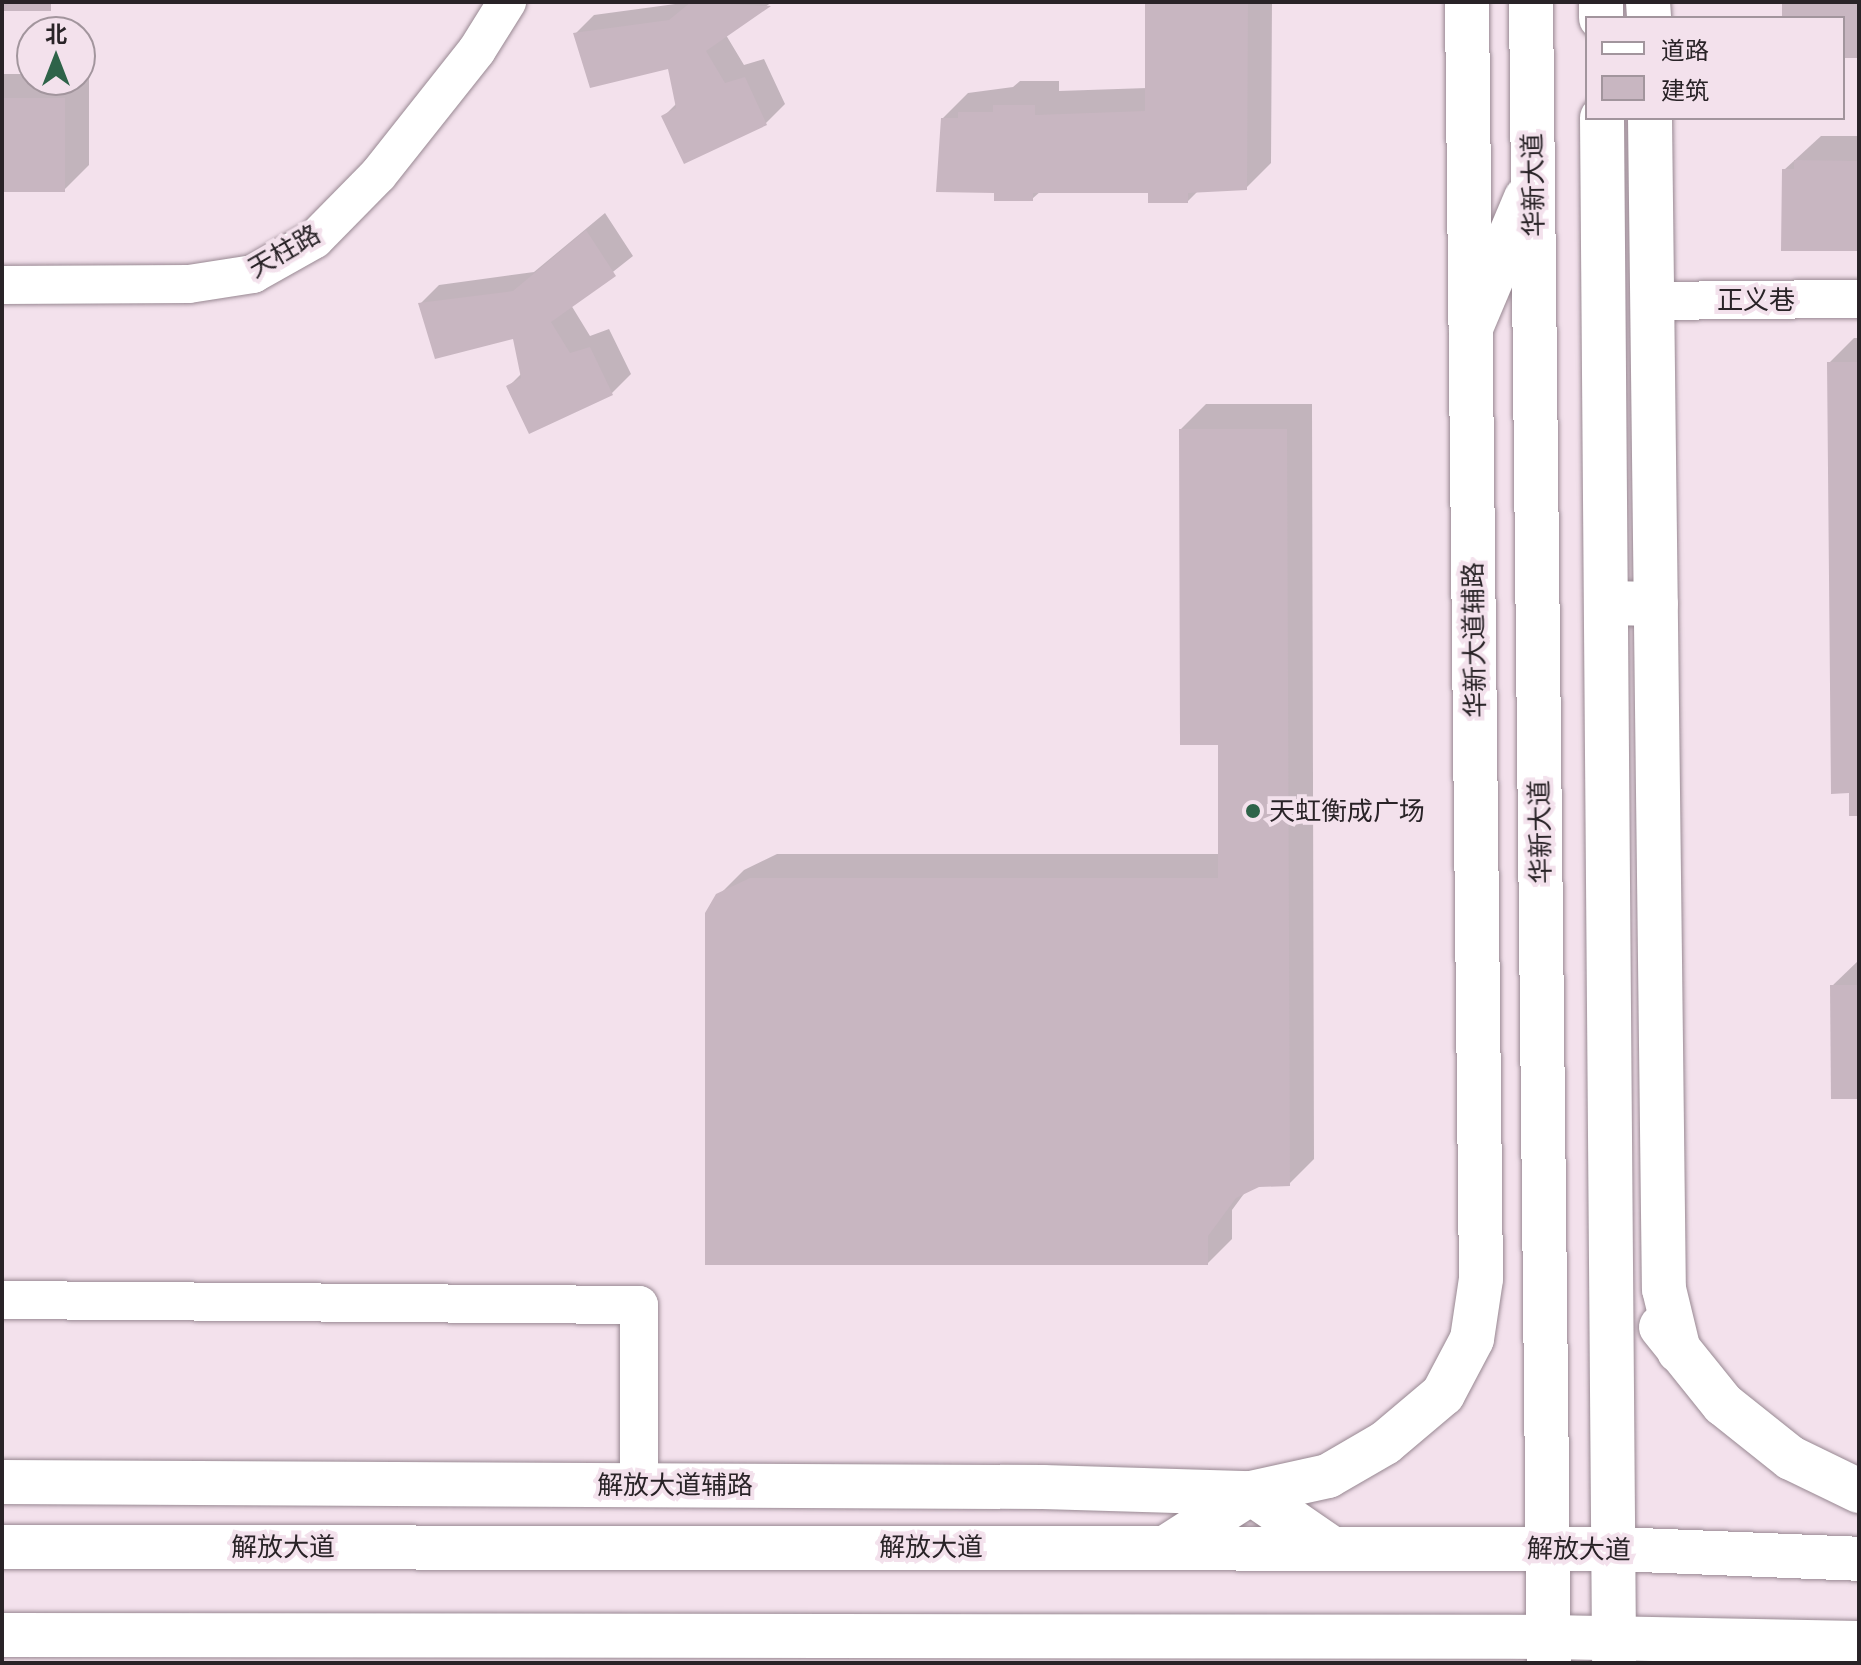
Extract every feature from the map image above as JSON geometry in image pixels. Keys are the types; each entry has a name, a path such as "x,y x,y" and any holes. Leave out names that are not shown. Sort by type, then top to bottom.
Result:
{"main road":[{"name":"华新大道辅路","path":"1251,1493 1328,1476 1385,1443 1443,1394 1472,1339 1481,1279 1467,2"},
{"name":"华新大道","path":"1531,2 1549,1650"},
{"path":"1602,120 1614,1652"},
{"path":"1650,120 1664,1289 1679,1351"},
{"path":"1471,328 1533,181"},
{"path":"1608,603 1656,604"},
{"path":"1613,1261 1679,1351 1723,1404 1791,1458 1859,1491"},
{"name":"解放大道辅路","path":"2,1482 639,1485 1251,1493"},
{"path":"1165,1548 1251,1493 1331,1548"},
{"name":"解放大道","path":"2,1547 1615,1549 1859,1559"},
{"path":"2,1635 1614,1652 1859,1643"},
{"path":"1802,1643 1859,1662"}],"street":[{"name":"天柱路","path":"2,285 189,284 253,274 315,239 378,175 477,50 507,2"},
{"name":"正义巷","path":"1652,301 1859,299"},
{"path":"2,1300 639,1305 639,1485"}],"building":[{"path":"2,2 51,2 51,11 2,11"},
{"path":"691,2 771,6 706,51 725,83 745,77 767,125 684,164 661,116 676,108 668,69 590,88 573,33 669,20"},
{"path":"1145,2 1248,2 1247,190 1188,193 1188,203 1148,203 1148,193 1033,193 1033,201 994,201 994,193 936,192 941,118 958,118 958,112 993,112 993,105 1035,105 1035,115 1145,111"},
{"path":"1782,2 1859,2 1859,58 1845,58 1845,16 1782,16"},
{"path":"2,98 65,98 65,192 2,192"},
{"path":"1794,160 1859,161 1859,251 1781,251 1782,169 1794,169"},
{"path":"586,230 616,276 551,322 570,353 590,347 613,395 529,434 506,386 521,378 513,339 435,359 418,303 513,291"},
{"path":"1827,362 1859,362 1859,816 1849,816 1849,793 1831,794"},
{"name":"天虹衡成广场","path":"1179,429 1287,429 1290,1186 1259,1187 1236,1198 1208,1236 1208,1265 705,1265 705,913 716,894 750,878 1218,878 1218,745 1180,745"},
{"path":"1830,985 1859,985 1859,1099 1831,1099"}],"place":[{"name":"天虹衡成广场","path":"1253,811"}]}
